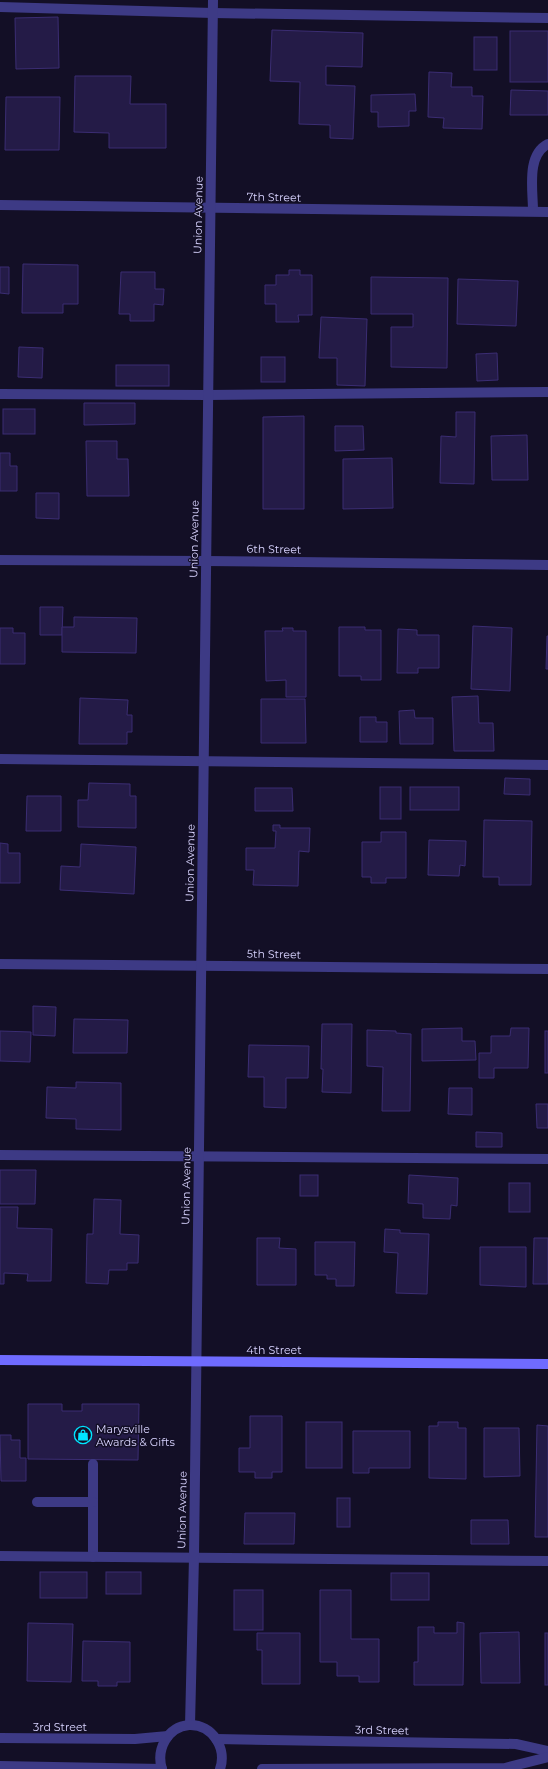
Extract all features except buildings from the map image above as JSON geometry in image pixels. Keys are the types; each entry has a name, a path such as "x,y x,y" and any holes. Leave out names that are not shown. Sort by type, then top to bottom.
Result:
{"main road":[{"name":"4th Street","path":"0,1360 548,1364"}],"street":[{"name":"Union Avenue","path":"190,1725 194,1557 213,0"},
{"path":"0,8 548,18"},
{"path":"533,211 533,172 535,156 542,146 548,144"},
{"name":"7th Street","path":"0,205 548,212"},
{"path":"0,394 208,395 548,392"},
{"name":"6th Street","path":"0,560 206,560 548,565"},
{"path":"0,759 548,765"},
{"name":"5th Street","path":"0,964 548,969"},
{"path":"0,1155 548,1159"},
{"path":"93,1464 93,1557"},
{"path":"37,1502 93,1502"},
{"path":"0,1556 548,1560"},
{"path":"0,1766 162,1769 160,1758 162,1747 168,1736 181,1728 190,1725 206,1730 216,1739 220,1746 222,1757 220,1769"},
{"name":"3rd Street","path":"0,1738 135,1739 168,1736"},
{"name":"3rd Street","path":"216,1739 516,1744 548,1752"},
{"path":"262,1769 505,1768 548,1757"}],"place":[{"name":"Marysville Awards & Gifts","path":"83,1435"}]}
